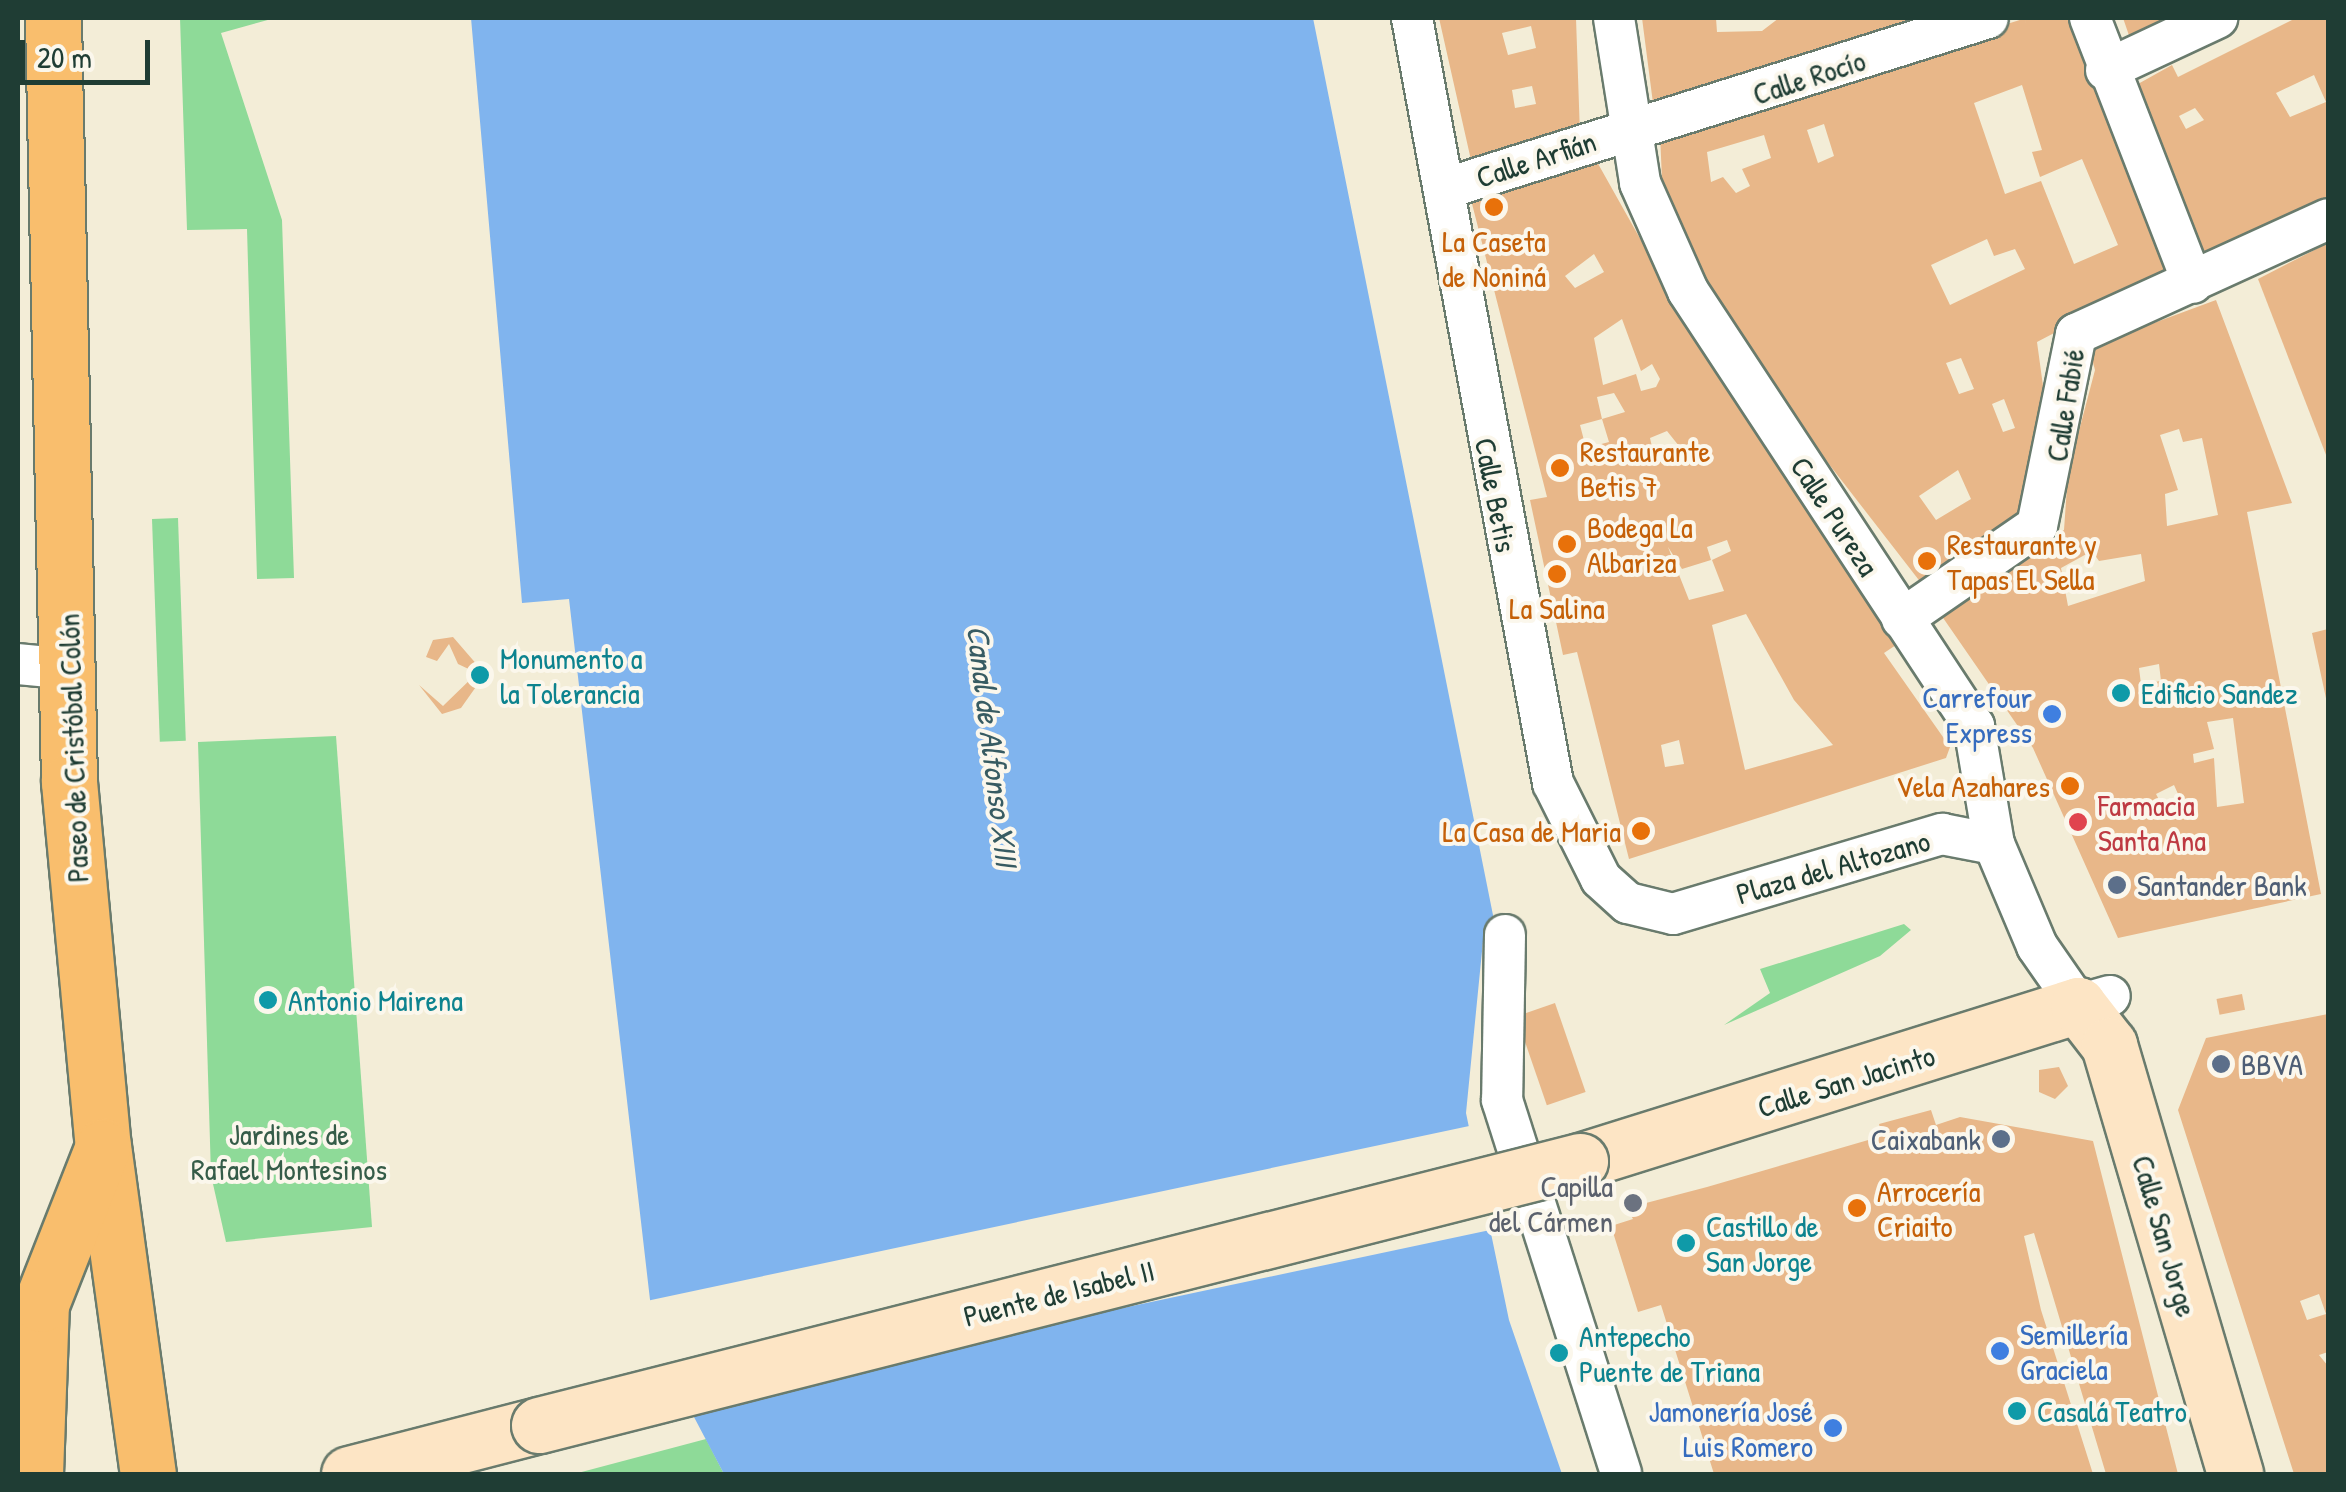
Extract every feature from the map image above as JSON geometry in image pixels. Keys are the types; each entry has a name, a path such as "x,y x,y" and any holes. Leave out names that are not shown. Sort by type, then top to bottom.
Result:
{"main road":[{"name":"Paseo de Cristóbal Colón","path":"53,18 44,666 68,782 103,1146 148,1474"},
{"path":"34,1474 29,1306 103,1146"}],"street":[{"name":"Calle Betis","path":"1412,18 1564,818 1614,894 1673,914"},
{"name":"Calle Pureza","path":"1614,18 1628,129 1654,224 1688,292 1974,726 1994,844 2037,946 2094,1001"},
{"name":"Calle Rocío","path":"1628,129 1988,18"},
{"path":"2090,18 2106,70 2217,281"},
{"path":"2106,70 2216,18"},
{"name":"Calle Arfián","path":"1444,189 1628,129"},
{"name":"Calle Fabié","path":"1902,619 2038,526 2076,334 2217,281 2328,219"},
{"name":"Plaza del Altozano","path":"1673,914 1930,836 1994,844"},
{"path":"1505,935 1502,1100 1621,1474"},
{"name":"Calle San Jacinto","path":"1580,1160 2094,1001"},
{"name":"Calle San Jorge","path":"2094,1001 2235,1474"},
{"name":"Puente de Isabel II","path":"349,1474 1580,1160"}],"green space":[{"path":"180,18 275,18 221,33 282,220 294,578 257,579 247,229 187,230"},
{"path":"178,518 186,741 160,742 152,519"},
{"name":"Jardines de Rafael Montesinos","path":"336,736 372,1227 226,1242 211,1175 198,742"},
{"path":"1904,924 1911,930 1880,956 1724,1025 1770,993 1760,969"},
{"path":"706,1439 724,1474 574,1474"}],"water":[{"name":"Canal de Alfonso XIII","path":"471,18 1313,18 1495,925 1484,931 1466,1113 1509,1320 1562,1474 724,1474 655,1343 569,599 522,603"}],"pier":[{"path":"1474,1125 1496,1229 663,1406 641,1302"}],"building":[{"path":"1439,18 1576,18 1580,135 1473,169","holes":["1531,26 1536,48 1508,55 1502,33","1532,86 1536,104 1515,108 1512,90"]},
{"path":"1642,18 1716,18 1717,32 1762,31 1779,18 1948,18 1654,111"},
{"path":"2026,18 2076,18 2176,269 2037,342 2047,415 2020,533 1925,588 1794,419 1664,225 1660,134","holes":["2022,85 2042,150 2032,152 2040,177 2082,159 2118,245 2074,264 2041,181 2005,194 1974,103","1824,124 1834,156 1818,163 1807,130","1764,135 1771,158 1742,169 1750,186 1736,193 1723,177 1711,182 1707,152","1987,239 1994,256 2015,249 2025,269 1950,305 1931,265","1961,358 1974,389 1959,394 1946,363","2004,399 2015,428 2003,432 1992,404","1958,470 1971,499 1936,520 1919,496"]},
{"path":"2123,18 2189,18 2134,50"},
{"path":"2296,18 2328,18 2328,212 2193,275 2129,89 2172,65 2178,77","holes":["2314,75 2326,102 2290,117 2276,93","2195,108 2204,120 2186,129 2179,116"]},
{"path":"1592,153 1715,372 1880,616 1896,645 1884,653 1950,747 1946,758 1629,859 1577,652 1563,655 1530,500 1547,497 1469,192","holes":["1594,254 1604,272 1575,288 1565,276","1622,319 1641,371 1652,364 1660,379 1656,387 1641,391 1636,374 1603,385 1594,338","1614,393 1625,412 1602,419 1597,397","1602,419 1609,442 1586,448 1580,425","1667,431 1683,451 1656,464 1650,438","1727,540 1731,551 1712,560 1724,591 1689,600 1668,547 1682,569 1711,560 1707,547","1746,614 1794,700 1833,745 1745,770 1712,625","1679,740 1684,764 1665,767 1661,745"]},
{"path":"2328,243 2328,460 2258,279"},
{"path":"2216,300 2292,503 2247,512 2321,894 2118,938 2033,748 1939,612 2064,530 2068,473 2095,370 2089,347","holes":["2179,429 2183,442 2202,438 2218,515 2167,526 2165,494 2178,490 2160,435","2092,551 2099,561 2141,554 2145,581 2068,606 2061,568","2159,664 2161,681 2141,684 2139,668","2233,718 2244,803 2217,807 2214,758 2194,763 2193,754 2214,749 2207,722","2174,785 2183,805 2166,813 2156,794"]},
{"path":"2328,629 2328,703 2327,703 2312,633"},
{"name":"Monumento a la Tolerancia","path":"453,637 485,674 461,708 442,714 419,685 443,706 477,673 458,664 449,644 437,661 426,657 433,640"},
{"path":"2242,994 2245,1010 2220,1015 2216,999"},
{"path":"1555,1003 1586,1092 1547,1105 1516,1016"},
{"path":"2328,1014 2328,1352 2319,1355 2328,1366 2328,1474 2294,1474 2178,1110 2206,1038","holes":["2319,1294 2326,1314 2307,1320 2300,1301"]},
{"path":"2059,1067 2068,1086 2055,1099 2039,1092 2039,1070"},
{"name":"Castillo de San Jorge","path":"1931,1110 1936,1125 1960,1117 2093,1141 2178,1474 2106,1474 2034,1233 2024,1236 2041,1310 2093,1474 1714,1474 1661,1305 1638,1312 1611,1226 1633,1219 1621,1197 1636,1190 1646,1203 1707,1187 1882,1136 1879,1124"}],"place":[{"name":"La Caseta de Noniná","path":"1494,207"},
{"name":"Restaurante Betis 7","path":"1560,468"},
{"name":"Bodega La Albariza","path":"1567,544"},
{"name":"Restaurante y Tapas El Sella","path":"1927,561"},
{"name":"La Salina","path":"1557,574"},
{"name":"Monumento a la Tolerancia","path":"480,675"},
{"name":"Edificio Sandez","path":"2121,693"},
{"name":"Carrefour Express","path":"2052,714"},
{"name":"Vela Azahares","path":"2070,786"},
{"name":"Farmacia Santa Ana","path":"2078,822"},
{"name":"La Casa de Maria","path":"1641,831"},
{"name":"Santander Bank","path":"2117,885"},
{"name":"Antonio Mairena","path":"268,1000"},
{"name":"BBVA","path":"2221,1064"},
{"name":"Caixabank","path":"2001,1139"},
{"name":"Capilla del Cármen","path":"1633,1203"},
{"name":"Arrocería Criaito","path":"1857,1208"},
{"name":"Castillo de San Jorge","path":"1686,1243"},
{"name":"Semillería Graciela","path":"2000,1351"},
{"name":"Antepecho Puente de Triana","path":"1559,1353"},
{"name":"Casalá Teatro","path":"2017,1411"},
{"name":"Jamonería José Luis Romero","path":"1833,1428"}]}
